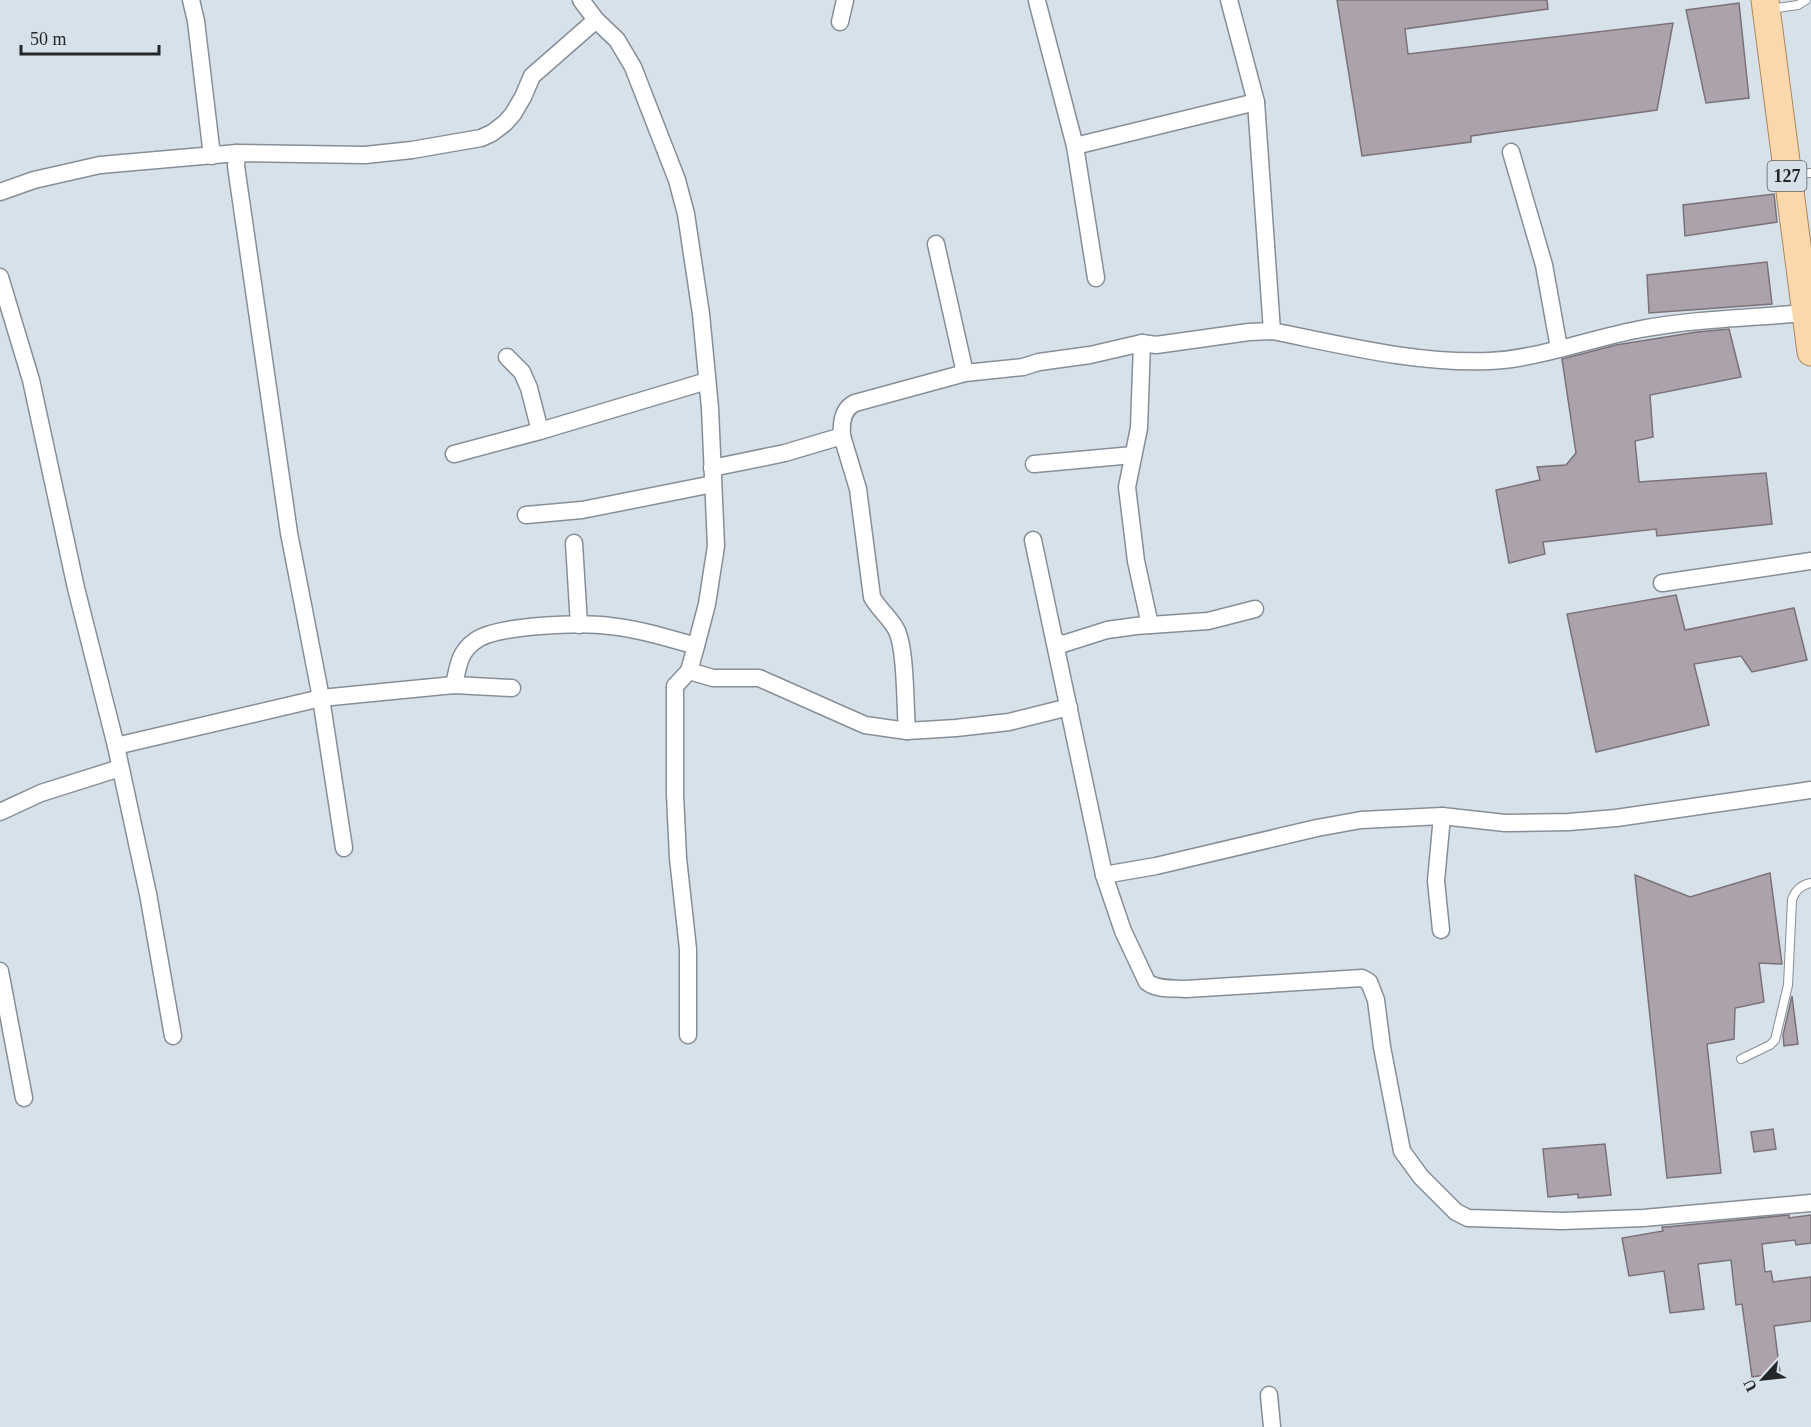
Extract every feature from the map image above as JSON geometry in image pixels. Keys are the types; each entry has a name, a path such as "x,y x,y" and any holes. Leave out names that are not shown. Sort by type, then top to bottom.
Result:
{"main road":[{"name":"127","path":"1766,5 1799,174 1804,313 1811,352"}],"street":[{"path":"191,0 196,21 202,87 212,156"},
{"path":"581,0 596,20 617,40 633,67 677,180 691,243 701,314 716,546 707,604 689,671 675,686 674,718 678,858 688,949 688,1035"},
{"path":"840,22 844,0"},
{"path":"1228,0 1256,102 1272,331"},
{"path":"1038,1 1075,146 1096,278"},
{"path":"0,192 34,180 100,165 237,153 365,155 412,150 481,138 492,133 513,114 532,76 596,20"},
{"path":"1075,146 1256,102"},
{"path":"1511,152 1544,265 1559,348"},
{"path":"237,153 236,166 246,243 287,521 321,698 344,848"},
{"path":"936,244 965,373"},
{"path":"0,277 31,380 76,588 116,747 148,894 173,1036"},
{"path":"907,731 899,637 886,614 872,597 858,489 842,436 841,426 848,407 965,373 1023,367 1142,343 1156,345 1249,332 1272,331 1422,359 1460,362 1492,361 1649,328 1804,313"},
{"path":"1142,343 1138,428 1127,487 1136,561 1150,625"},
{"path":"507,357 522,372 529,388 540,431"},
{"path":"454,454 707,381"},
{"path":"526,515 582,510 712,476 842,436"},
{"path":"1034,464 1133,455"},
{"path":"1033,540 1104,875 1123,931 1147,982 1167,988 1186,989 1362,978 1369,982 1376,1000 1382,1047 1402,1151 1421,1177 1456,1212 1468,1218 1563,1221 1643,1218 1811,1203"},
{"path":"574,543 579,626"},
{"path":"1662,583 1811,561"},
{"path":"1056,641 1063,644 1107,630 1208,621 1255,609"},
{"path":"454,685 459,657 475,640 493,632 523,627 610,625 696,646"},
{"path":"689,671 713,678 759,678 865,725 907,731 1009,722 1069,707"},
{"path":"116,747 321,698 454,685 512,688"},
{"path":"0,812 42,793 120,768"},
{"path":"1104,875 1156,866 1317,828 1361,820 1442,816 1505,823 1569,822 1616,818 1811,790"},
{"path":"1441,930 1436,881 1442,816"},
{"path":"0,971 24,1098"},
{"path":"1269,1395 1272,1427"}],"lane":[{"path":"1766,5 1798,4 1806,0"},
{"path":"1741,1059 1770,1045 1775,1040 1788,985 1792,900 1799,888 1811,883"}],"building":[{"path":"1337,0 1547,0 1548,9 1405,29 1408,54 1673,23 1657,110 1471,136 1471,142 1362,156"},
{"path":"1739,3 1749,98 1706,103 1686,10"},
{"path":"1774,194 1777,222 1685,236 1683,205"},
{"path":"1767,262 1772,304 1649,313 1647,275"},
{"path":"1729,329 1741,377 1650,395 1653,437 1635,441 1639,482 1766,473 1772,524 1657,536 1656,529 1543,542 1545,554 1509,563 1496,490 1540,480 1537,467 1566,465 1576,453 1562,359 1616,345"},
{"path":"1676,595 1685,630 1794,608 1807,660 1752,672 1741,656 1694,664 1709,725 1596,752 1567,614"},
{"path":"1770,873 1782,964 1759,963 1764,1002 1735,1008 1734,1039 1707,1044 1721,1173 1667,1178 1635,875 1690,897"},
{"path":"1792,996 1798,1044 1784,1046 1783,1035"},
{"path":"1773,1129 1776,1149 1754,1152 1751,1132"},
{"path":"1605,1144 1611,1195 1578,1198 1578,1194 1548,1197 1543,1149"},
{"path":"1789,1215 1789,1218 1811,1215 1811,1243 1796,1245 1795,1240 1762,1244 1765,1272 1771,1271 1773,1282 1811,1277 1811,1321 1774,1326 1780,1373 1752,1377 1742,1304 1736,1305 1731,1260 1698,1264 1704,1309 1670,1313 1664,1271 1629,1276 1622,1238 1663,1231 1662,1227"}]}
